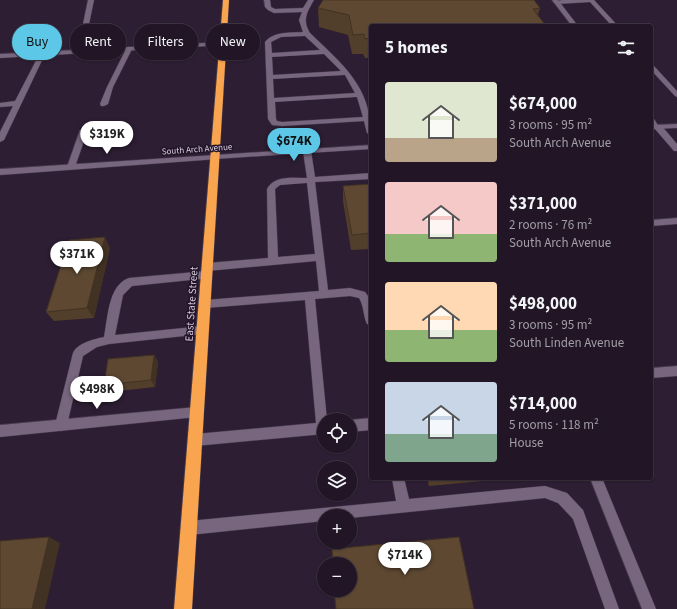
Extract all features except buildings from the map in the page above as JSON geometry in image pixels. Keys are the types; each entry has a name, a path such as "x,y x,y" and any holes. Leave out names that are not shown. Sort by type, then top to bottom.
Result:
{"highway":[{"name":"East State Street","path":"224,24 226,0"},
{"name":"East State Street","path":"183,609 222,60"}],"street":[{"path":"86,24 91,0"},
{"path":"267,0 267,6 269,9 274,11 306,10"},
{"path":"311,0 301,19 302,26 307,34 347,73 360,95 369,126"},
{"path":"555,1 591,0 613,24"},
{"path":"555,1 573,24"},
{"path":"307,34 276,36 270,38 268,42 272,119 275,123 282,124 367,119"},
{"path":"104,104 110,87 128,49 206,45"},
{"path":"268,55 325,52"},
{"path":"0,56 12,55"},
{"path":"0,140 39,60"},
{"path":"653,68 677,95"},
{"path":"269,77 347,73"},
{"path":"653,78 661,78"},
{"path":"271,100 360,95"},
{"path":"0,105 19,102"},
{"path":"654,126 677,126"},
{"path":"654,126 677,149"},
{"path":"71,167 83,132"},
{"name":"South Arch Avenue","path":"0,172 369,147"},
{"path":"307,151 324,294"},
{"path":"273,261 271,189 273,185 278,182 369,176"},
{"path":"653,223 677,221"},
{"path":"109,340 118,293 130,282 273,261 320,258"},
{"path":"205,304 350,292 362,295 368,304 369,310"},
{"path":"310,295 322,413"},
{"path":"61,425 78,353 95,343 109,340 203,330"},
{"path":"653,373 677,370"},
{"path":"0,431 197,412"},
{"path":"357,425 369,424"},
{"path":"195,440 317,429"},
{"path":"398,480 404,507"},
{"path":"597,480 649,609"},
{"path":"189,528 545,492 562,498 578,515 612,609"}]}
